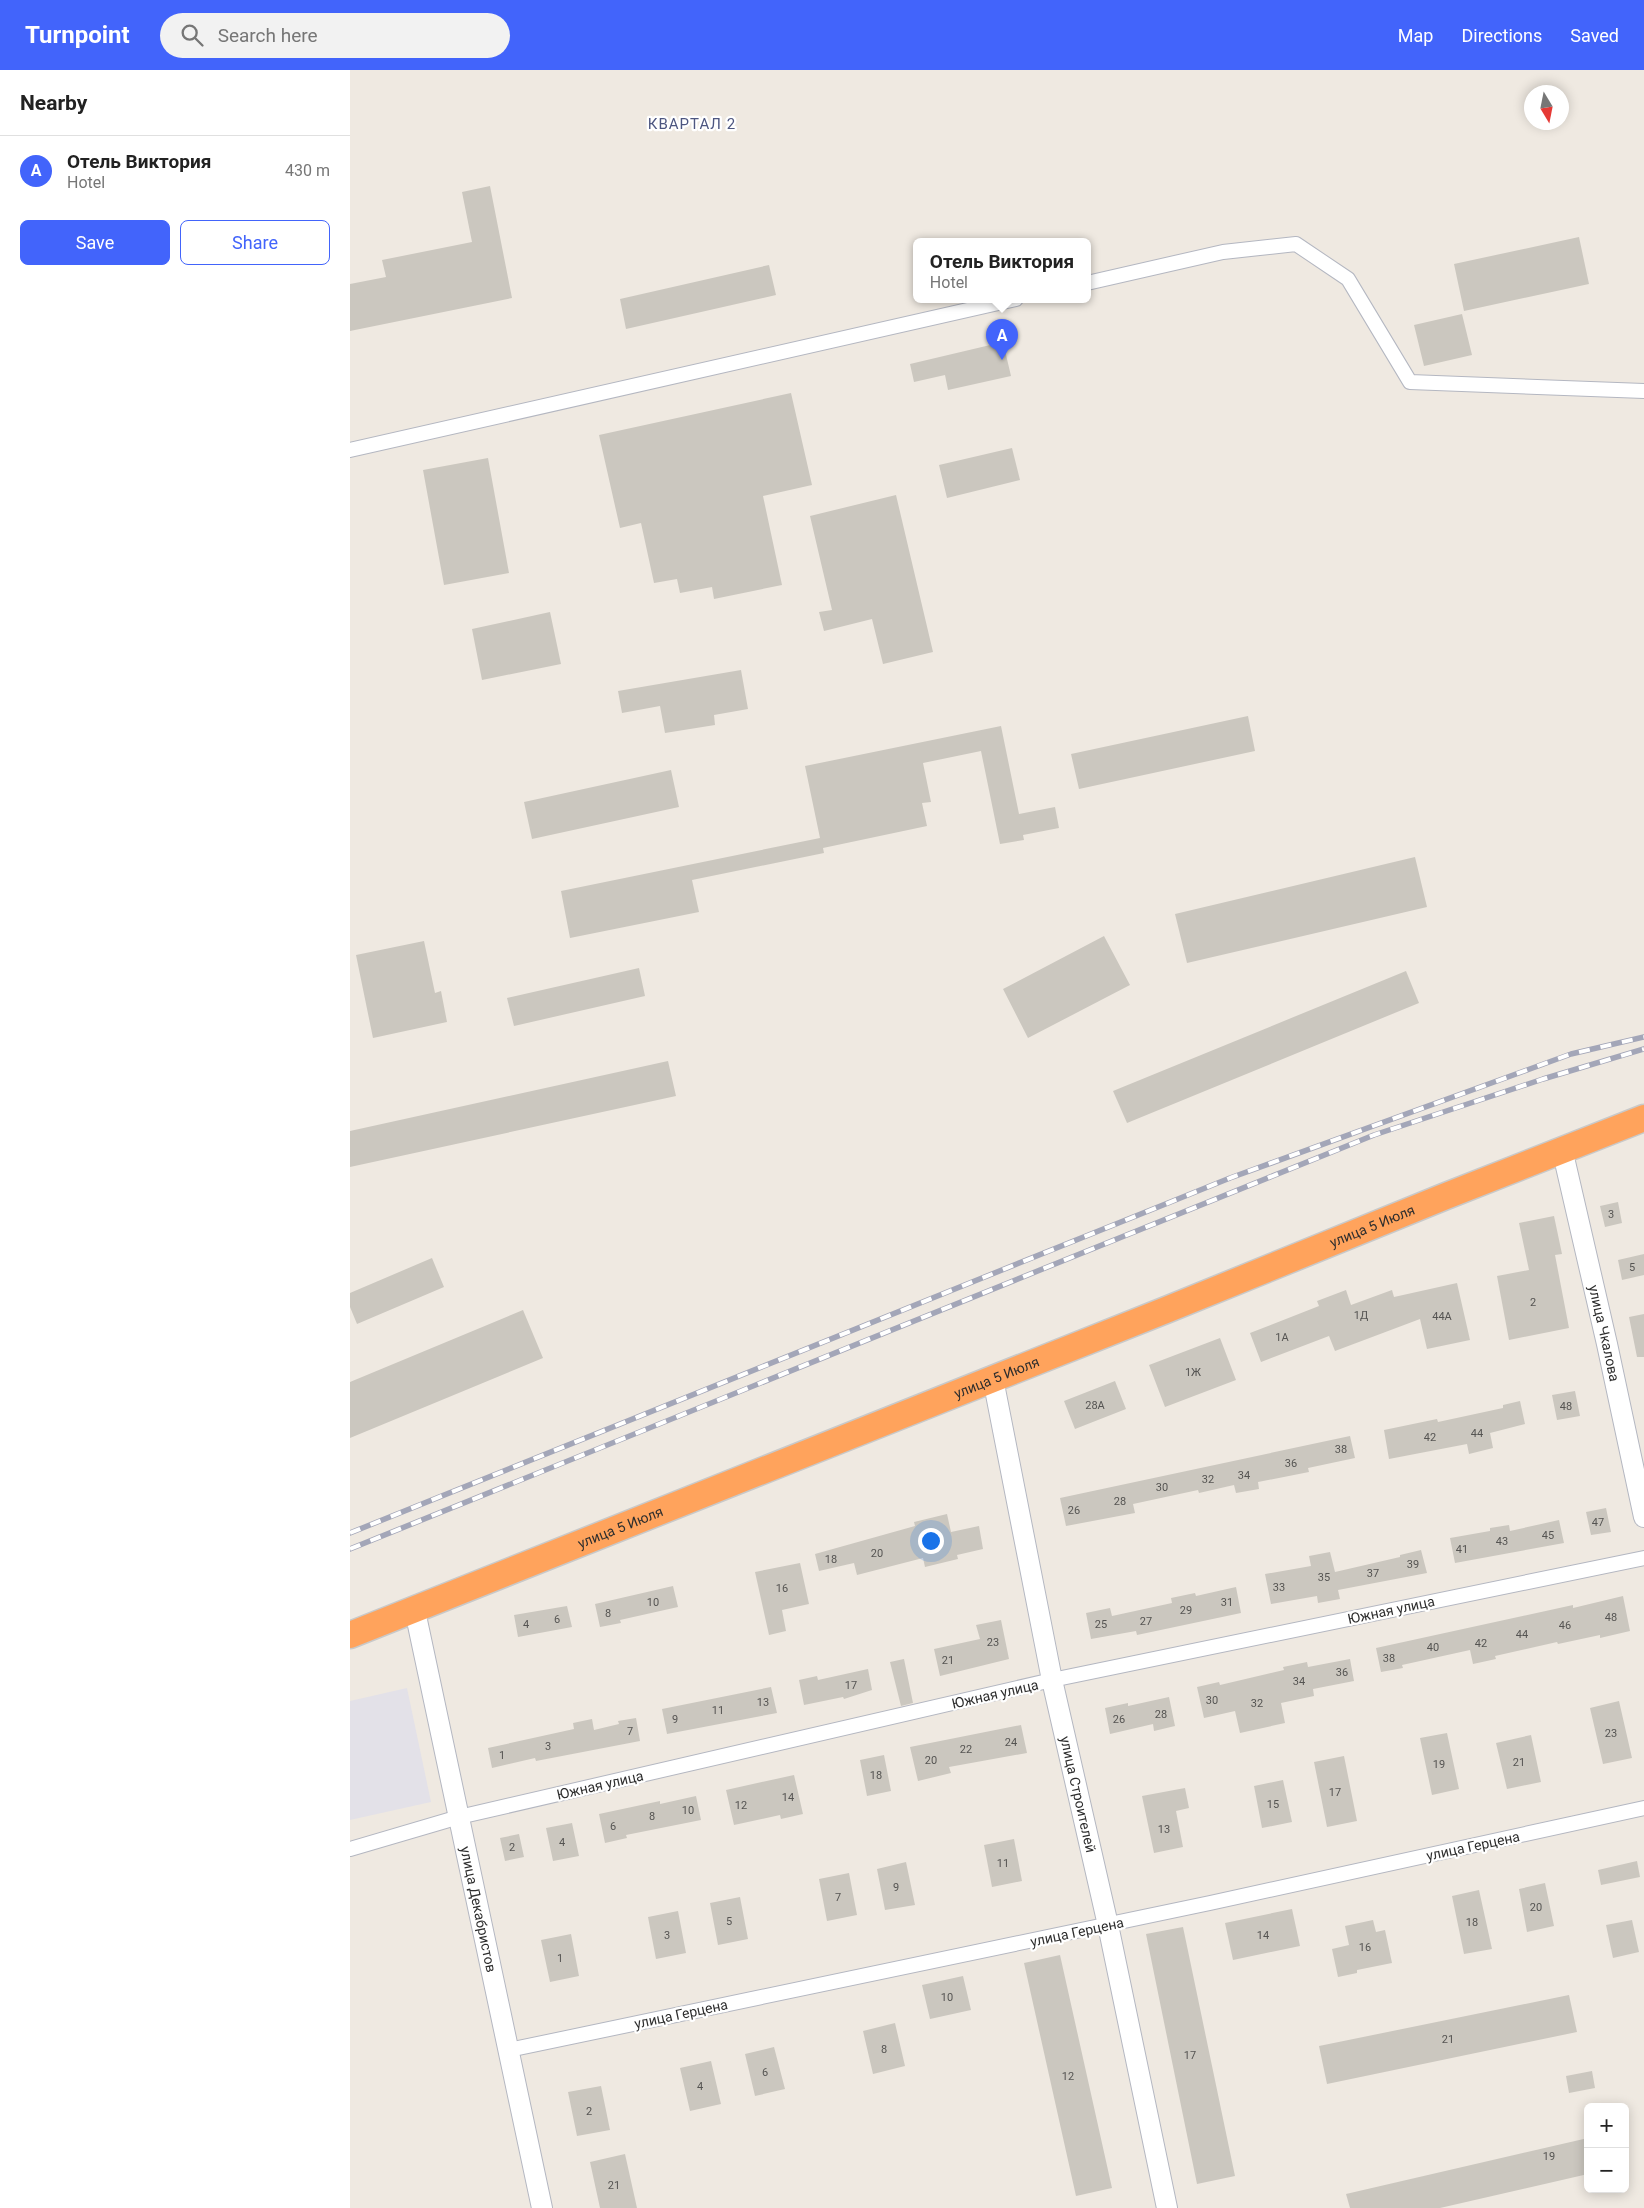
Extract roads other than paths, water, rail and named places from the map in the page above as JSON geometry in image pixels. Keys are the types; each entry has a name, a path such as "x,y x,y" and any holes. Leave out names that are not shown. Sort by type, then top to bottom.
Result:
{"highway":[{"name":"улица 5 Июля","path":"350,1635 993,1379 1562,1149 1644,1118"}],"main road":[{"name":"улица Чкалова","path":"1562,1149 1607,1344 1644,1517"},
{"name":"улица Строителей","path":"993,1379 1052,1680 1108,1925 1166,2208"},
{"name":"улица Декабристов","path":"415,1610 542,2208"}],"street":[{"path":"1091,282 1223,252 1296,244 1348,279 1410,382 1644,391"},
{"path":"350,450 998,303"},
{"name":"Южная улица","path":"350,1849 459,1817 1052,1680 1644,1558"},
{"name":"улица Герцена","path":"509,2050 1108,1925 1644,1808"}],"railway":[{"path":"350,1533 1230,1178 1571,1054 1644,1037"},
{"path":"350,1549 1374,1135 1543,1079 1644,1049"}],"place":[{"name":"Отель Виктория","path":"1002,360"}],"district":[{"name":"КВАРТАЛ 2","path":"692,124"}]}
